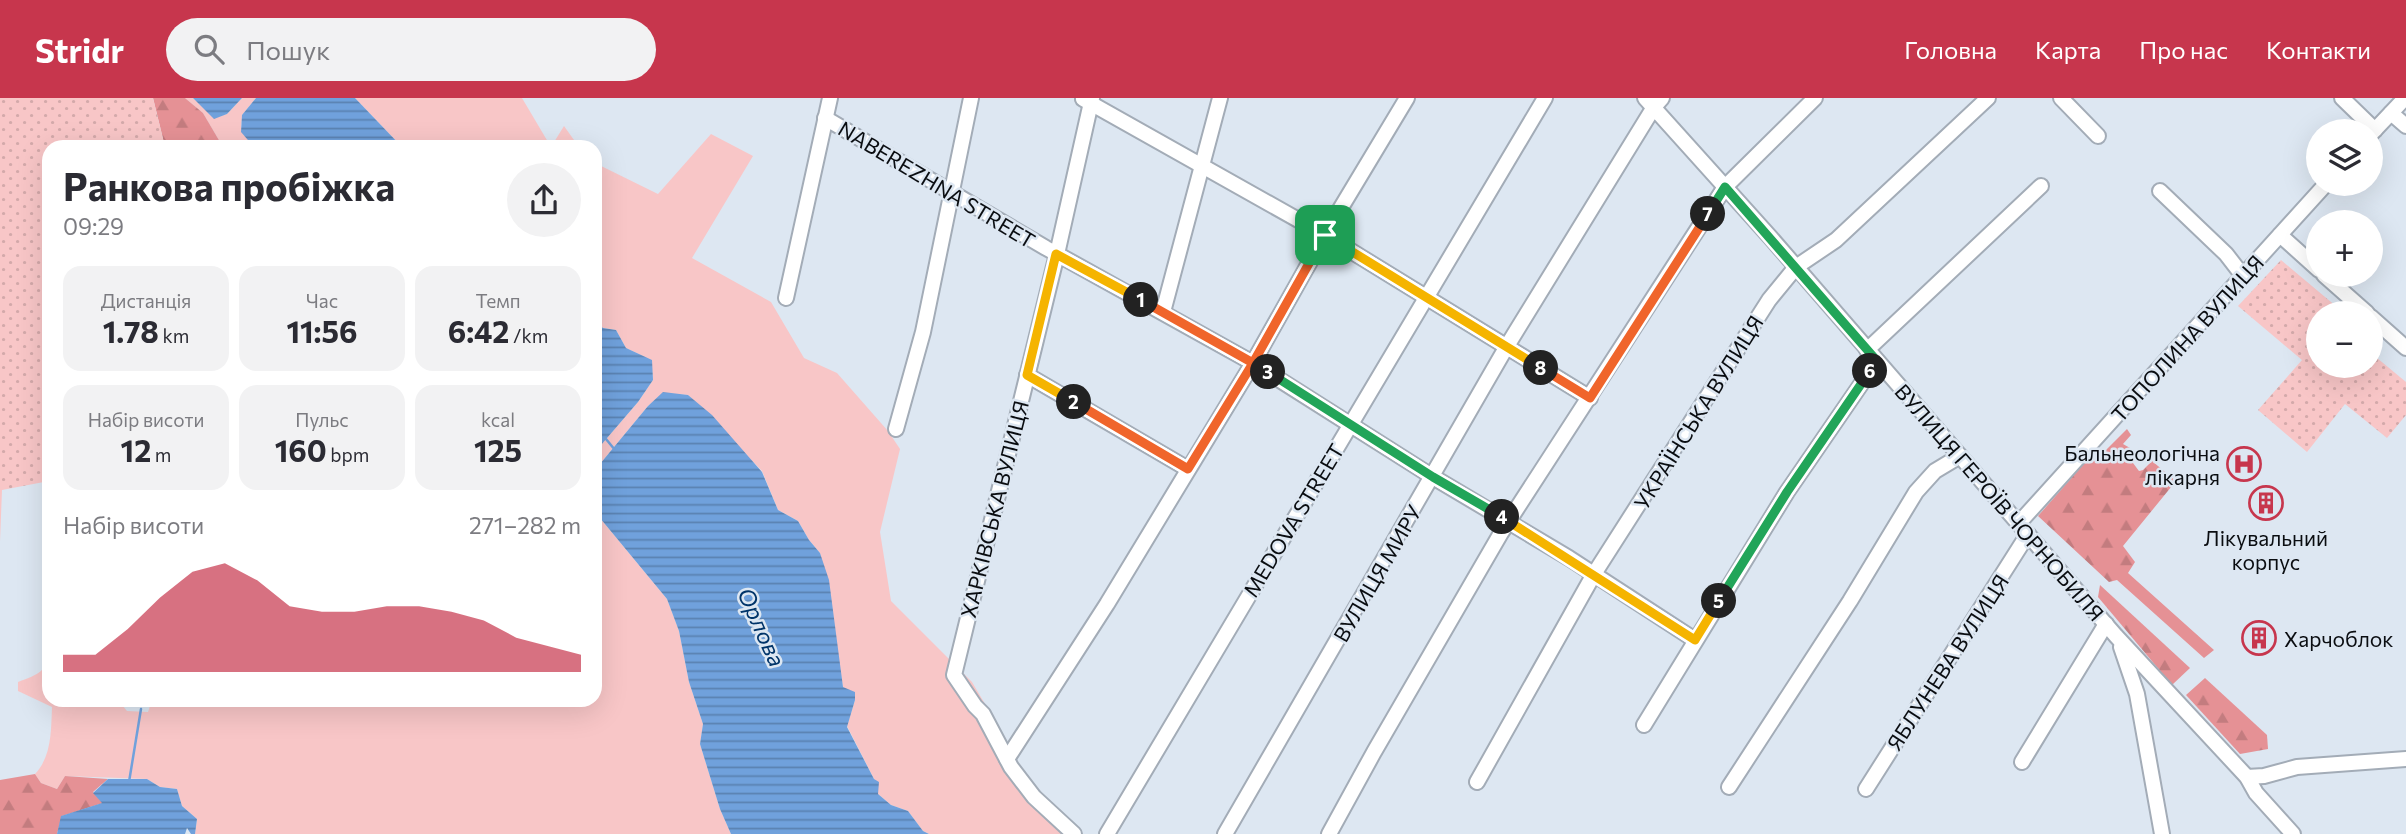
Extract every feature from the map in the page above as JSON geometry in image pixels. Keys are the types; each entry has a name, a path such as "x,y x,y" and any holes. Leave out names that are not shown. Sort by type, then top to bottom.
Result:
{"street":[{"path":"786,298 830,98"},
{"path":"896,429 923,332 971,98"},
{"path":"1163,312 1220,98"},
{"path":"1074,834 1034,796 1007,759 1107,604 1253,363 1407,98"},
{"name":"MEDOVA STREET","path":"1107,834 1545,98"},
{"path":"1329,834 1509,521 1725,187 1815,98"},
{"name":"УКРАЇНСЬКА ВУЛИЦЯ","path":"1477,782 1594,574 1769,300 1796,267 1836,240 1988,98"},
{"path":"2061,98 2098,136"},
{"path":"2342,98 2361,119"},
{"path":"2383,121 2405,98"},
{"path":"1088,100 1325,235 1590,398"},
{"name":"ХАРКІВСЬКА ВУЛИЦЯ","path":"1007,759 983,713 975,706 954,675 1056,254 1088,100"},
{"name":"ВУЛИЦЯ ГЕРОЇВ ЧОРНОБИЛЯ","path":"1654,101 1725,187 2116,636 2247,777 2256,793 2293,834"},
{"name":"ВУЛИЦЯ МИРУ","path":"1225,834 1507,346 1654,101"},
{"path":"2391,113 2406,126"},
{"name":"NABEREZHNA STREET","path":"825,118 1056,254 1253,363 1433,477 1594,574 1695,640"},
{"path":"1644,725 1872,355 2041,186"},
{"path":"2160,191 2226,254 2243,276"},
{"name":"ТОПОЛИНА ВУЛИЦЯ","path":"2023,529 2315,196"},
{"path":"2280,235 2306,258"},
{"path":"2338,287 2353,301"},
{"path":"2383,328 2406,348"},
{"path":"1027,375 1188,469"},
{"path":"1729,787 1850,601 1916,492 1935,471 1961,456"},
{"name":"ЯБЛУНЕВА ВУЛИЦЯ","path":"1866,789 2023,529"},
{"path":"2022,762 2106,624"},
{"path":"2116,636 2129,665 2137,694 2162,834"},
{"path":"2247,777 2264,776 2297,767 2406,759"}],"shaded area":[{"path":"0,98 153,98 163,140 42,140 42,482 2,490 0,542"},
{"path":"185,98 193,98 214,118 227,114 242,98 256,98 242,115 241,131 248,140 219,140 203,113"},
{"path":"355,98 522,98 547,140 395,140"},
{"path":"564,126 574,140 555,140"},
{"path":"711,134 753,156 692,258 771,302 804,358 837,373 888,431 900,449 880,532 891,601 972,682 1007,741 1018,770 1081,834 929,834 923,831 908,811 891,805 878,794 874,779 847,726 855,700 843,687 820,553 798,521 778,510 762,471 688,395 663,393 648,406 602,462 602,444 653,380 651,360 626,348 616,330 602,327 602,166 658,194"},
{"path":"2281,260 2306,281 2306,287 2313,287 2330,301 2306,301 2306,378 2383,378 2383,363 2406,382 2406,415 2387,438 2345,404 2307,452 2258,410 2302,360 2238,306"},
{"path":"602,520 667,599 679,631 689,682 703,724 700,744 720,809 731,834 195,834 197,819 182,806 177,789 160,787 147,779 65,776 57,789 41,783 35,774 48,751 52,707 124,707 127,711 148,712 150,707 602,707"},
{"path":"41,671 42,702 18,691 18,682"}],"green space":[{"path":"153,98 185,98 203,113 219,140 163,140"},
{"path":"2127,429 2131,435 2123,444 2137,452 2130,459 2139,471 2152,461 2176,481 2123,546 2135,562 2128,573 2214,650 2204,658 2117,580 2109,582 2038,516 2088,459 2095,461"},
{"path":"2100,585 2190,668 2172,685 2098,597"},
{"path":"2205,678 2267,735 2268,749 2240,754 2186,695"},
{"path":"35,774 41,783 57,789 65,776 108,779 93,792 103,803 62,816 57,834 0,834 0,780"}],"water":[{"path":"193,98 242,98 227,114 214,119"},
{"path":"256,98 355,98 395,140 248,140 241,132 242,115"},
{"path":"602,327 616,330 626,348 652,360 653,380 602,444"},
{"path":"663,392 688,395 712,415 762,472 778,510 798,521 820,553 829,580 843,687 855,692 847,727 874,779 879,782 878,794 891,805 908,811 923,831 929,834 731,834 720,809 700,744 703,724 689,682 679,631 667,599 602,520 602,462"},
{"path":"108,779 147,779 160,787 177,789 182,806 197,819 195,834 191,834 187,828 185,834 57,834 61,816 102,803 93,793"}],"waterway":[{"name":"Орлова","path":"606,439 615,450"},
{"path":"129,782 141,709"}],"place":[{"name":"Бальнеологічна лікарня","path":"2244,464"},
{"name":"Лікувальний корпус","path":"2266,503"},
{"name":"Харчоблок","path":"2259,638"}],"route":[{"path":"1325,235 1253,363 1056,254 1027,375 1188,469 1253,363 1433,477 1569,558 1695,640 1787,492 1877,361 1725,187 1590,398 1325,235"}]}
